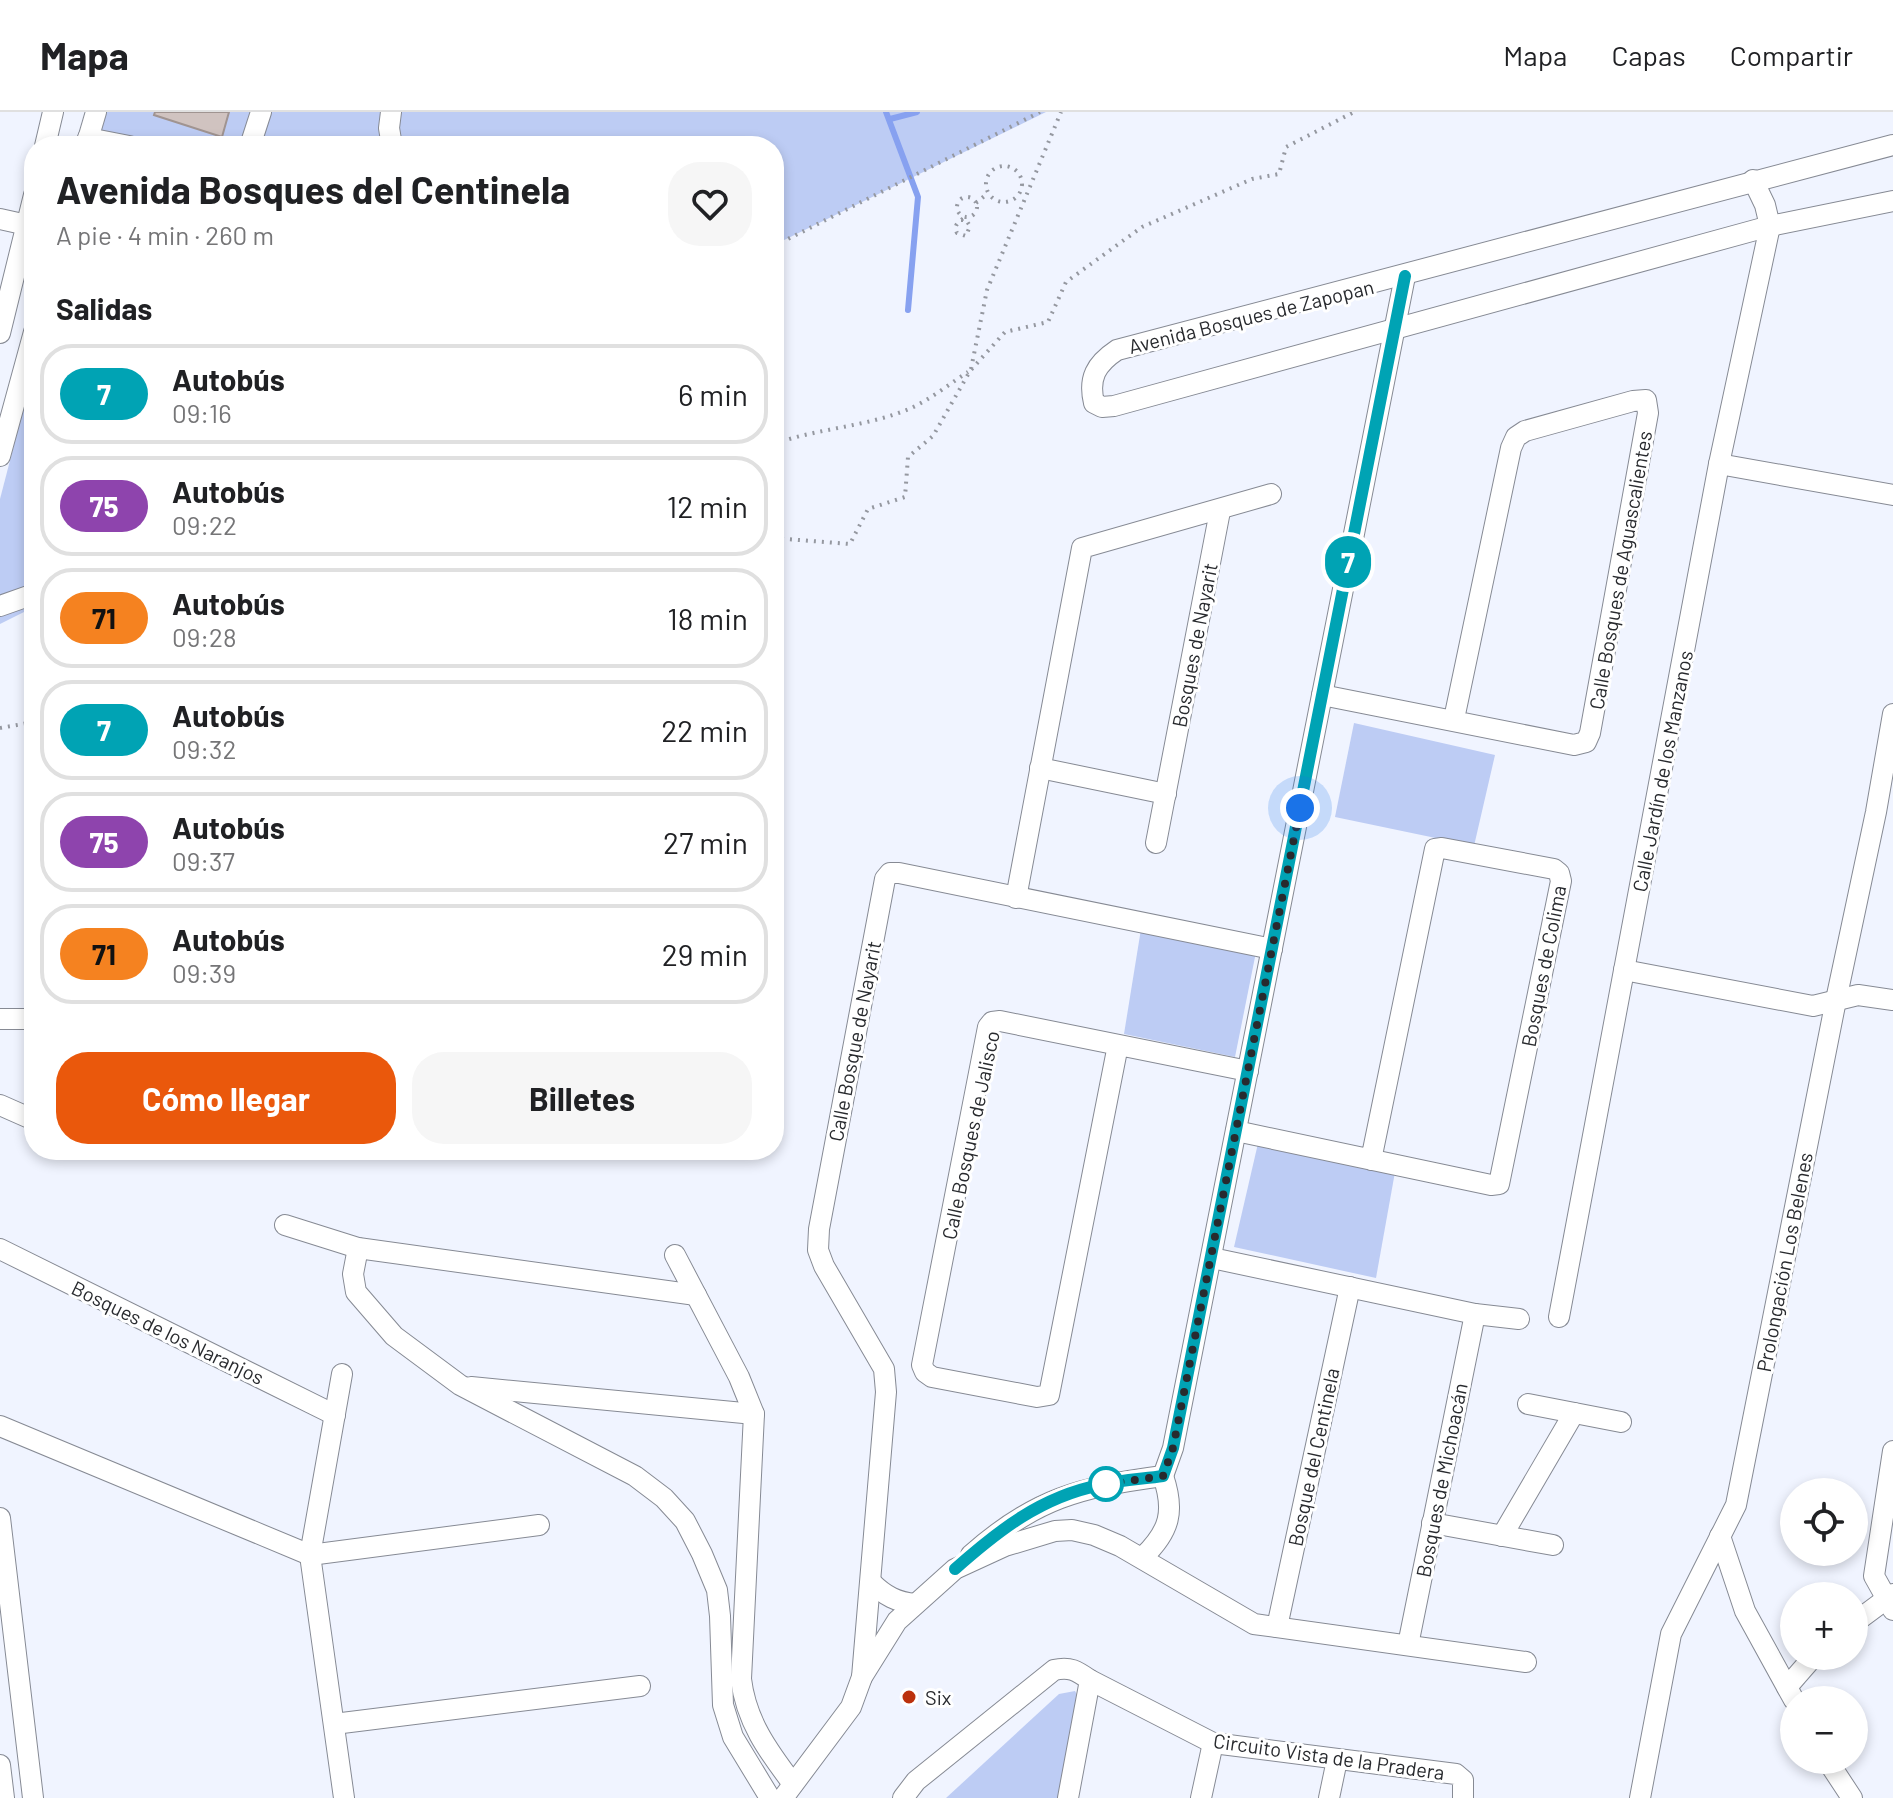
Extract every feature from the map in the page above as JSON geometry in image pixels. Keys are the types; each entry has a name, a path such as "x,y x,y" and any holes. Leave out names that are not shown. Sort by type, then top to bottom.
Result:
{"street":[{"path":"47,136 53,112"},
{"path":"89,136 96,112"},
{"path":"253,136 261,112"},
{"path":"391,112 391,136"},
{"name":"Avenida Bosques de Zapopan","path":"1893,145 1117,350 1104,359 1093,373 1091,390 1094,403 1102,407 1114,406 1770,226 1893,201"},
{"path":"1753,180 1765,205 1770,226"},
{"path":"0,219 24,224"},
{"name":"Calle Jardín de los Manzanos","path":"1559,1317 1719,464 1770,226"},
{"path":"0,333 24,237"},
{"path":"1143,1557 1160,1541 1169,1520 1169,1496 1163,1476 1173,1448 1212,1258 1405,276"},
{"path":"0,456 24,368"},
{"name":"Calle Bosques de Aguascalientes","path":"1322,695 1574,745 1586,742 1648,413 1646,400 1525,431 1516,437 1511,448 1454,719"},
{"path":"1719,464 1893,495"},
{"path":"1271,494 1082,548 1078,556 1016,898 1272,949"},
{"name":"Bosques de Nayarit","path":"1156,843 1220,511"},
{"path":"0,606 24,598"},
{"name":"Prolongación Los Belenes","path":"1640,1798 1671,1634 1736,1505 1876,812 1893,714"},
{"path":"1040,768 1166,794"},
{"name":"Bosques de Colima","path":"1435,849 1554,869 1561,881 1499,1184 1491,1185 1371,1160 1435,849"},
{"name":"Calle Bosque de Nayarit","path":"862,1677 886,1392 884,1369 824,1266 818,1250 819,1229 885,879 890,873 899,873 1016,898"},
{"path":"1624,970 1813,1006 1858,995 1893,1000"},
{"path":"0,1019 24,1019"},
{"name":"Calle Bosques de Jalisco","path":"1118,1045 1049,1395 1037,1397 932,1377 922,1365 988,1027 992,1022 1000,1021 1248,1071"},
{"path":"0,1105 24,1116"},
{"path":"1236,1131 1371,1160"},
{"path":"285,1225 358,1248 696,1295"},
{"path":"358,1248 353,1274 356,1292 394,1336 460,1385 635,1476 664,1498 685,1521 717,1590 723,1705 733,1737 770,1798"},
{"name":"Bosques de los Naranjos","path":"0,1249 335,1415"},
{"path":"675,1255 739,1377 754,1414 741,1679 745,1704 788,1791 851,1707 862,1677 897,1621 996,1532 1028,1512 1066,1495 1099,1485 1163,1476"},
{"path":"1212,1258 1475,1314 1519,1319"},
{"name":"Bosque del Centinela","path":"1277,1627 1350,1287"},
{"name":"Bosques de Michoacán","path":"1408,1645 1475,1314"},
{"path":"342,1374 310,1555 344,1798"},
{"path":"460,1385 754,1414"},
{"path":"1528,1404 1621,1422"},
{"path":"1502,1536 1574,1413"},
{"path":"0,1426 310,1555 539,1525"},
{"path":"1868,1615 1890,1602 1874,1576 1893,1451"},
{"path":"1066,1495 1072,1530"},
{"path":"0,1518 33,1798"},
{"path":"1432,1523 1553,1545"},
{"path":"955,1569 1039,1534 1072,1530 1094,1535 1143,1557 1254,1624 1526,1662"},
{"path":"1720,1536 1745,1611 1787,1686"},
{"path":"872,1583 883,1594 901,1603 915,1604"},
{"path":"717,1590 744,1591"},
{"name":"Circuito Vista de la Pradera","path":"903,1798 916,1781 1054,1670 1073,1668 1090,1680 1213,1743 1456,1774 1463,1780 1463,1798"},
{"path":"1068,1798 1090,1680"},
{"path":"334,1724 640,1686"},
{"path":"1201,1798 1213,1743"},
{"path":"1329,1798 1337,1760"},
{"path":"0,1765 4,1798"},
{"path":"1836,1774 1852,1798"}],"path":[{"path":"784,241 1040,112"},
{"path":"784,440 865,423 911,408 970,371 987,290 1061,112"},
{"path":"784,539 850,544 868,509 905,497 908,457 933,436 970,371 1005,332 1048,322 1066,282 1142,227 1252,179 1279,174 1286,147 1354,112"},
{"path":"1003,165 1013,167 1021,189 1015,199 1005,203 996,201 988,193 987,176 1003,165"},
{"path":"1021,189 1029,188"},
{"path":"976,203 966,196 957,201 962,219 975,214 976,203 988,193"},
{"path":"0,728 24,724"}],"shaded area":[{"path":"101,112 1046,112 784,240 784,136 95,136"},
{"path":"24,407 24,612 0,624 0,499"},
{"path":"1354,723 1495,755 1474,846 1335,817"},
{"path":"1141,929 1256,952 1235,1057 1124,1034"},
{"path":"1259,1139 1395,1172 1376,1278 1234,1247"},
{"path":"1075,1691 1081,1702 1058,1798 946,1798 1059,1694"}],"building":[{"path":"155,112 229,112 222,136 154,115"}],"waterway":[{"path":"886,112 918,197 908,310"},
{"path":"890,119 917,112"}],"bus line":[{"name":"7","path":"955,1569 996,1532 1049,1502 1099,1485 1163,1476 1173,1448 1405,276"}],"place":[{"name":"Six","path":"909,1697"}],"route":[{"path":"1106,1484 1099,1485 1163,1476 1173,1448 1300,808"}]}
